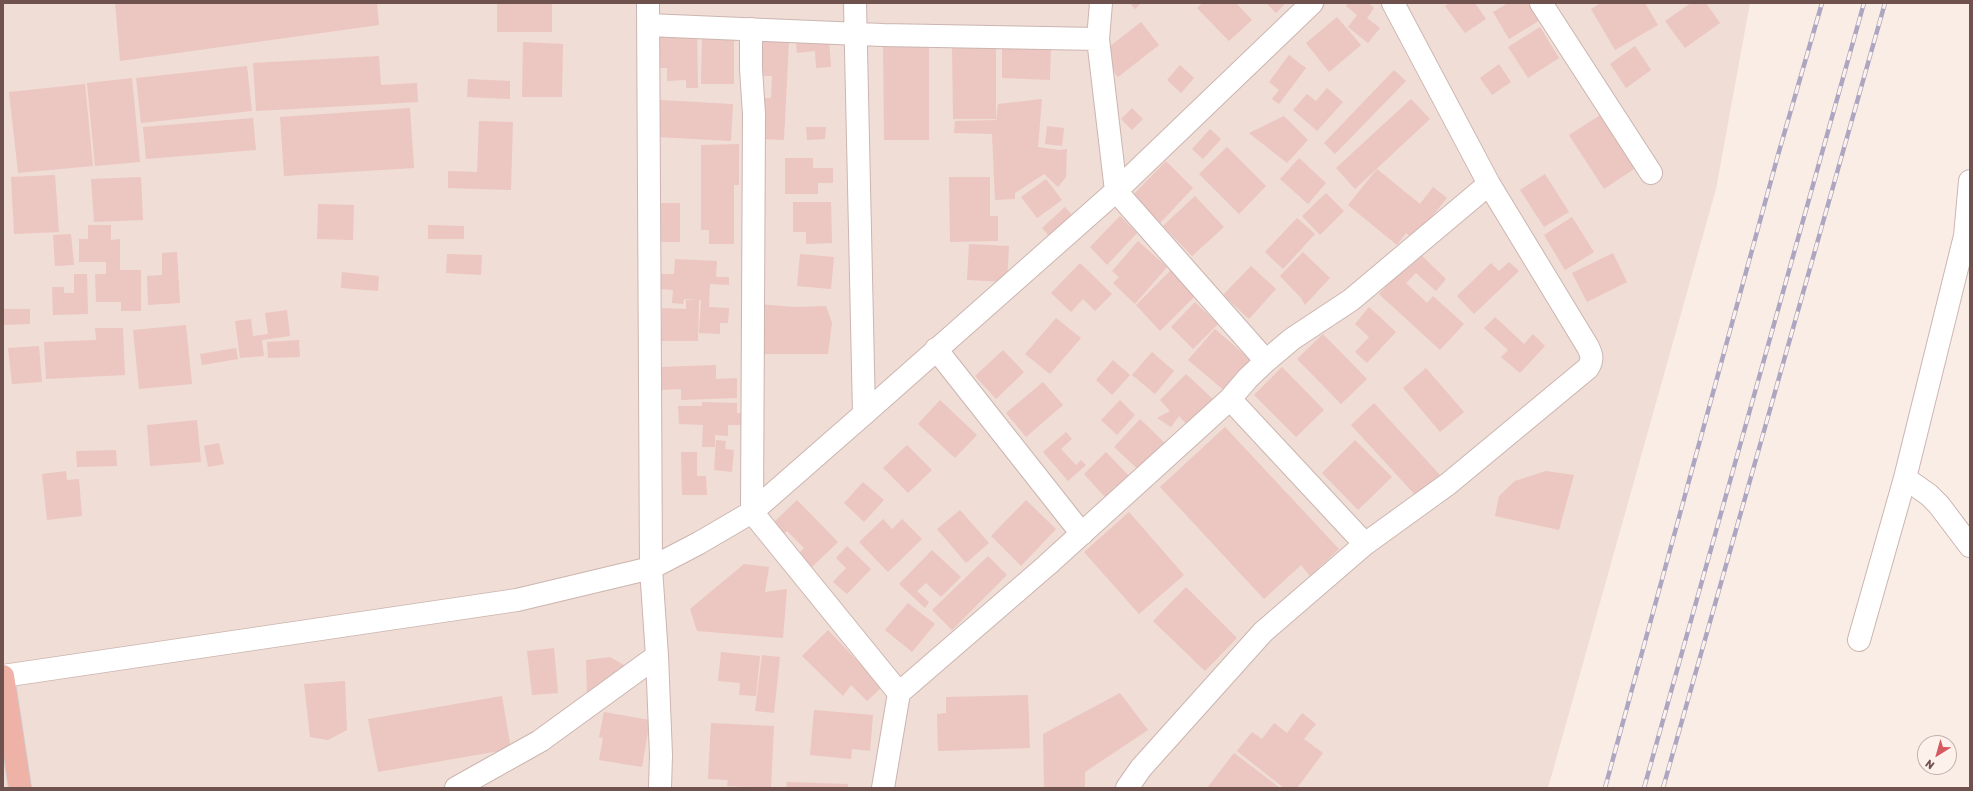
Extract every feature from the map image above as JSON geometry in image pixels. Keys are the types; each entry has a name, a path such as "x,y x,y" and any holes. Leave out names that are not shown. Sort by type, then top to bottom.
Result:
{"highway":[{"path":"3,676 20,788"}],"street":[{"path":"648,3 650,568 657,656 661,755 660,788"},
{"path":"855,3 864,414"},
{"path":"1101,3 1098,39 1116,191 1266,361"},
{"path":"3,676 517,600 650,568 699,543 752,512 864,414 1116,191 1312,3"},
{"path":"1127,788 1141,768 1263,632 1365,544 1448,484 1588,368 1592,363 1592,355 1588,346 1489,184 1393,3"},
{"path":"1541,3 1651,173"},
{"path":"648,25 856,34 1098,39"},
{"path":"751,29 751,69 754,114 752,512 899,693"},
{"path":"1859,640 1905,478 1965,236 1970,181"},
{"path":"883,788 899,693 1082,534 1230,399 1248,378 1266,361 1292,339 1351,300 1489,184"},
{"path":"936,349 1082,534"},
{"path":"1230,399 1365,544"},
{"path":"1905,478 1929,495 1939,505 1970,546"},
{"path":"456,788 540,741 657,656"}],"shaded area":[{"path":"3,3 1750,3 1716,189 1548,788 3,788"}],"building":[{"path":"115,3 377,3 379,25 120,61"},
{"path":"497,3 552,3 552,32 497,32"},
{"path":"1130,3 1141,3 1135,9"},
{"path":"1203,3 1236,3 1252,20 1229,41 1197,8"},
{"path":"1266,3 1286,3 1276,13"},
{"path":"1348,3 1368,3 1374,8 1367,18 1380,28 1368,43 1348,27 1357,15 1346,6"},
{"path":"1449,3 1475,3 1486,19 1465,33 1445,6"},
{"path":"1508,3 1532,3 1542,19 1509,39 1493,12"},
{"path":"1601,3 1645,3 1658,25 1615,50 1591,9"},
{"path":"1691,3 1706,3 1720,23 1685,48 1665,21"},
{"path":"1337,17 1361,45 1329,72 1306,43"},
{"path":"1141,22 1159,45 1118,77 1100,54"},
{"path":"1540,27 1559,58 1528,78 1508,47"},
{"path":"697,31 698,88 686,88 686,80 667,81 667,68 659,68 659,32"},
{"path":"702,35 734,35 734,84 701,84"},
{"path":"758,37 789,40 784,140 762,139 758,98 771,98 772,76 756,76"},
{"path":"829,38 831,67 816,68 815,51 797,53 796,40"},
{"path":"883,41 929,41 929,140 884,140"},
{"path":"523,42 563,44 562,97 522,97"},
{"path":"952,46 996,46 996,119 953,119"},
{"path":"1635,46 1651,70 1626,88 1610,64"},
{"path":"1002,48 1051,49 1050,80 1002,78"},
{"path":"1289,55 1306,68 1279,104 1272,99 1279,90 1269,82"},
{"path":"379,56 381,85 417,83 418,102 256,111 253,63"},
{"path":"1499,64 1511,82 1492,95 1480,78"},
{"path":"1180,65 1194,78 1181,93 1167,80"},
{"path":"247,66 252,111 141,123 136,78"},
{"path":"1394,70 1406,81 1335,154 1324,143"},
{"path":"132,78 140,162 95,166 87,83"},
{"path":"468,79 510,81 510,99 467,97"},
{"path":"85,84 93,166 18,173 9,92"},
{"path":"1327,88 1343,102 1317,131 1293,110 1307,94 1316,101"},
{"path":"1042,99 1038,147 1059,150 1067,149 1066,177 1058,187 1044,174 1015,193 1015,199 995,200 992,134 954,133 955,121 996,121 998,104"},
{"path":"1411,99 1430,119 1355,189 1336,168"},
{"path":"659,100 733,104 731,141 657,137"},
{"path":"410,108 414,168 284,176 280,117"},
{"path":"1132,108 1143,119 1132,130 1121,119"},
{"path":"1602,114 1637,167 1604,189 1569,135"},
{"path":"1284,116 1308,140 1287,163 1249,133"},
{"path":"253,118 256,150 146,159 143,127"},
{"path":"479,121 513,122 511,190 448,188 448,171 477,172"},
{"path":"1047,126 1064,128 1062,146 1045,144"},
{"path":"806,127 826,127 825,139 807,140"},
{"path":"1210,129 1221,139 1203,159 1192,149"},
{"path":"739,144 739,185 734,185 734,244 709,244 709,230 701,230 701,145"},
{"path":"1227,147 1266,186 1239,214 1199,174"},
{"path":"785,158 813,158 813,168 833,168 833,183 818,183 818,194 785,194"},
{"path":"1299,158 1326,183 1308,204 1280,179"},
{"path":"1166,161 1193,188 1160,223 1132,196"},
{"path":"1377,169 1420,204 1433,187 1447,198 1414,239 1406,233 1397,245 1348,205"},
{"path":"1545,174 1569,212 1544,227 1520,190"},
{"path":"55,175 59,232 14,234 11,177"},
{"path":"141,177 143,220 94,222 91,179"},
{"path":"949,177 990,177 990,216 998,216 998,241 950,242"},
{"path":"1046,179 1062,200 1037,218 1021,197"},
{"path":"1326,193 1344,211 1320,235 1302,216"},
{"path":"1195,196 1224,227 1192,256 1163,226"},
{"path":"793,202 831,202 832,243 806,244 806,232 793,232"},
{"path":"657,203 680,203 680,242 657,242"},
{"path":"318,204 354,205 353,240 317,239"},
{"path":"1065,207 1073,216 1050,237 1042,228"},
{"path":"1120,216 1137,233 1107,265 1090,247"},
{"path":"1572,217 1594,252 1565,270 1544,235"},
{"path":"1297,218 1315,234 1283,269 1265,252"},
{"path":"88,225 111,225 111,240 120,239 120,270 141,270 141,311 121,311 121,302 96,302 95,274 106,274 106,262 79,262 79,239 88,239"},
{"path":"428,225 464,226 464,239 428,239"},
{"path":"71,234 74,265 55,266 53,235"},
{"path":"1138,241 1167,267 1135,304 1113,283 1119,277 1112,271"},
{"path":"969,244 1009,246 1007,282 967,280"},
{"path":"177,252 180,303 148,305 147,276 162,275 162,253"},
{"path":"1303,252 1330,278 1305,305 1301,298 1280,276"},
{"path":"1418,252 1446,279 1436,291 1416,273 1406,283 1427,303 1433,296 1464,324 1440,350 1379,294"},
{"path":"1613,253 1627,282 1587,302 1572,273"},
{"path":"447,254 482,255 481,275 446,273"},
{"path":"800,254 834,257 831,289 797,286"},
{"path":"675,259 717,261 716,277 729,277 729,285 710,284 709,307 729,308 728,323 720,323 720,334 699,333 701,300 684,299 683,304 672,303 673,290 659,289 659,274 674,274"},
{"path":"1509,262 1519,271 1474,314 1457,296 1491,263 1499,271"},
{"path":"1080,263 1112,294 1095,311 1083,299 1071,312 1051,293"},
{"path":"1251,266 1276,289 1249,319 1223,295"},
{"path":"1171,270 1196,295 1160,331 1136,305"},
{"path":"342,272 379,276 378,291 341,288"},
{"path":"74,274 87,274 88,314 53,315 52,287 64,287 64,293 74,293"},
{"path":"686,300 699,300 698,341 661,341 662,308 686,309"},
{"path":"1195,302 1218,324 1193,349 1171,327"},
{"path":"756,304 796,307 826,306 832,323 828,354 756,354"},
{"path":"1369,307 1396,332 1367,363 1355,352 1369,337 1355,324"},
{"path":"3,309 30,309 30,324 3,325"},
{"path":"287,310 290,336 262,340 264,356 240,358 235,321 251,319 253,336 268,334 265,313"},
{"path":"1495,317 1524,344 1533,334 1545,346 1520,373 1501,357 1508,350 1484,328"},
{"path":"1056,318 1081,338 1050,374 1025,354"},
{"path":"186,325 192,384 139,389 133,330"},
{"path":"95,328 123,328 125,375 46,379 44,342 96,340"},
{"path":"1215,329 1252,361 1226,392 1188,360"},
{"path":"1323,334 1367,379 1341,404 1297,359"},
{"path":"299,340 300,357 268,358 267,342"},
{"path":"39,346 42,382 12,384 8,348"},
{"path":"236,348 238,359 202,365 200,354"},
{"path":"1003,350 1024,372 996,399 975,376"},
{"path":"1152,352 1174,371 1155,394 1132,375"},
{"path":"1113,360 1130,375 1112,395 1096,380"},
{"path":"716,365 716,379 737,378 737,398 681,400 681,389 661,390 660,367"},
{"path":"1282,367 1324,410 1296,437 1254,395"},
{"path":"1426,368 1464,412 1440,432 1403,388"},
{"path":"1186,374 1216,402 1190,428 1179,416 1171,427 1157,418 1170,411 1160,400"},
{"path":"1043,382 1063,405 1026,437 1006,413"},
{"path":"940,400 977,435 955,458 918,424"},
{"path":"1120,400 1135,415 1117,435 1101,420"},
{"path":"702,402 737,403 737,413 745,413 745,425 728,425 728,436 715,435 715,447 702,447 703,425 679,424 678,406 702,406"},
{"path":"1374,403 1440,475 1417,497 1351,425"},
{"path":"1140,419 1168,446 1142,473 1114,447"},
{"path":"197,420 201,462 150,466 147,425"},
{"path":"1225,427 1339,549 1310,576 1301,565 1264,599 1160,487"},
{"path":"1066,432 1072,439 1061,449 1076,465 1081,460 1086,465 1068,481 1043,452"},
{"path":"716,440 726,441 725,449 734,450 732,472 714,470"},
{"path":"1355,440 1392,477 1358,510 1322,473"},
{"path":"219,443 224,464 208,467 204,446"},
{"path":"907,445 932,470 908,493 883,468"},
{"path":"116,450 117,466 77,467 76,451"},
{"path":"681,452 697,452 697,476 706,476 707,495 682,495"},
{"path":"1106,452 1130,477 1118,489 1116,486 1105,497 1084,474"},
{"path":"66,471 67,480 79,479 82,516 47,520 42,474"},
{"path":"1546,471 1574,475 1559,530 1495,516 1499,496 1515,481"},
{"path":"863,482 884,500 864,522 844,503"},
{"path":"797,500 838,542 810,569 797,555 804,548 787,531 781,537 770,526"},
{"path":"1026,500 1056,529 1021,566 991,536"},
{"path":"960,510 989,543 966,563 937,529"},
{"path":"1129,512 1184,575 1139,614 1084,552"},
{"path":"883,519 892,529 902,519 922,539 888,572 859,542"},
{"path":"847,546 871,569 847,594 833,582 846,568 836,558"},
{"path":"932,550 961,577 941,597 926,583 917,591 929,602 925,608 899,584"},
{"path":"988,556 1007,575 952,630 932,610"},
{"path":"744,564 769,567 765,592 787,589 783,638 697,631 690,609"},
{"path":"1186,587 1237,638 1205,671 1153,621"},
{"path":"908,603 935,624 912,652 885,630"},
{"path":"828,630 882,687 867,701 851,685 843,696 802,656"},
{"path":"554,648 558,693 532,695 527,651"},
{"path":"721,652 760,656 756,696 739,695 740,683 718,681"},
{"path":"762,655 780,657 774,713 755,711"},
{"path":"610,657 631,669 587,696 586,660"},
{"path":"345,681 347,730 328,740 310,737 304,684"},
{"path":"1120,693 1148,730 1085,772 1085,788 1044,788 1043,734"},
{"path":"1028,695 1030,748 938,751 937,714 946,713 946,697"},
{"path":"502,696 511,749 378,772 368,719"},
{"path":"814,710 873,715 870,751 852,749 851,759 810,755"},
{"path":"604,712 650,720 642,767 599,760 603,738 599,737"},
{"path":"1302,713 1316,724 1304,739 1323,753 1297,788 1284,788 1237,751 1252,732 1262,739 1274,723 1287,733"},
{"path":"711,723 774,726 771,788 727,786 728,780 708,779"},
{"path":"1234,753 1280,788 1207,788"},
{"path":"787,782 848,784 848,788 786,788"}],"railway":[{"path":"1605,788 1778,155 1822,3"},
{"path":"1644,788 1864,3"},
{"path":"1663,788 1885,3"}]}
